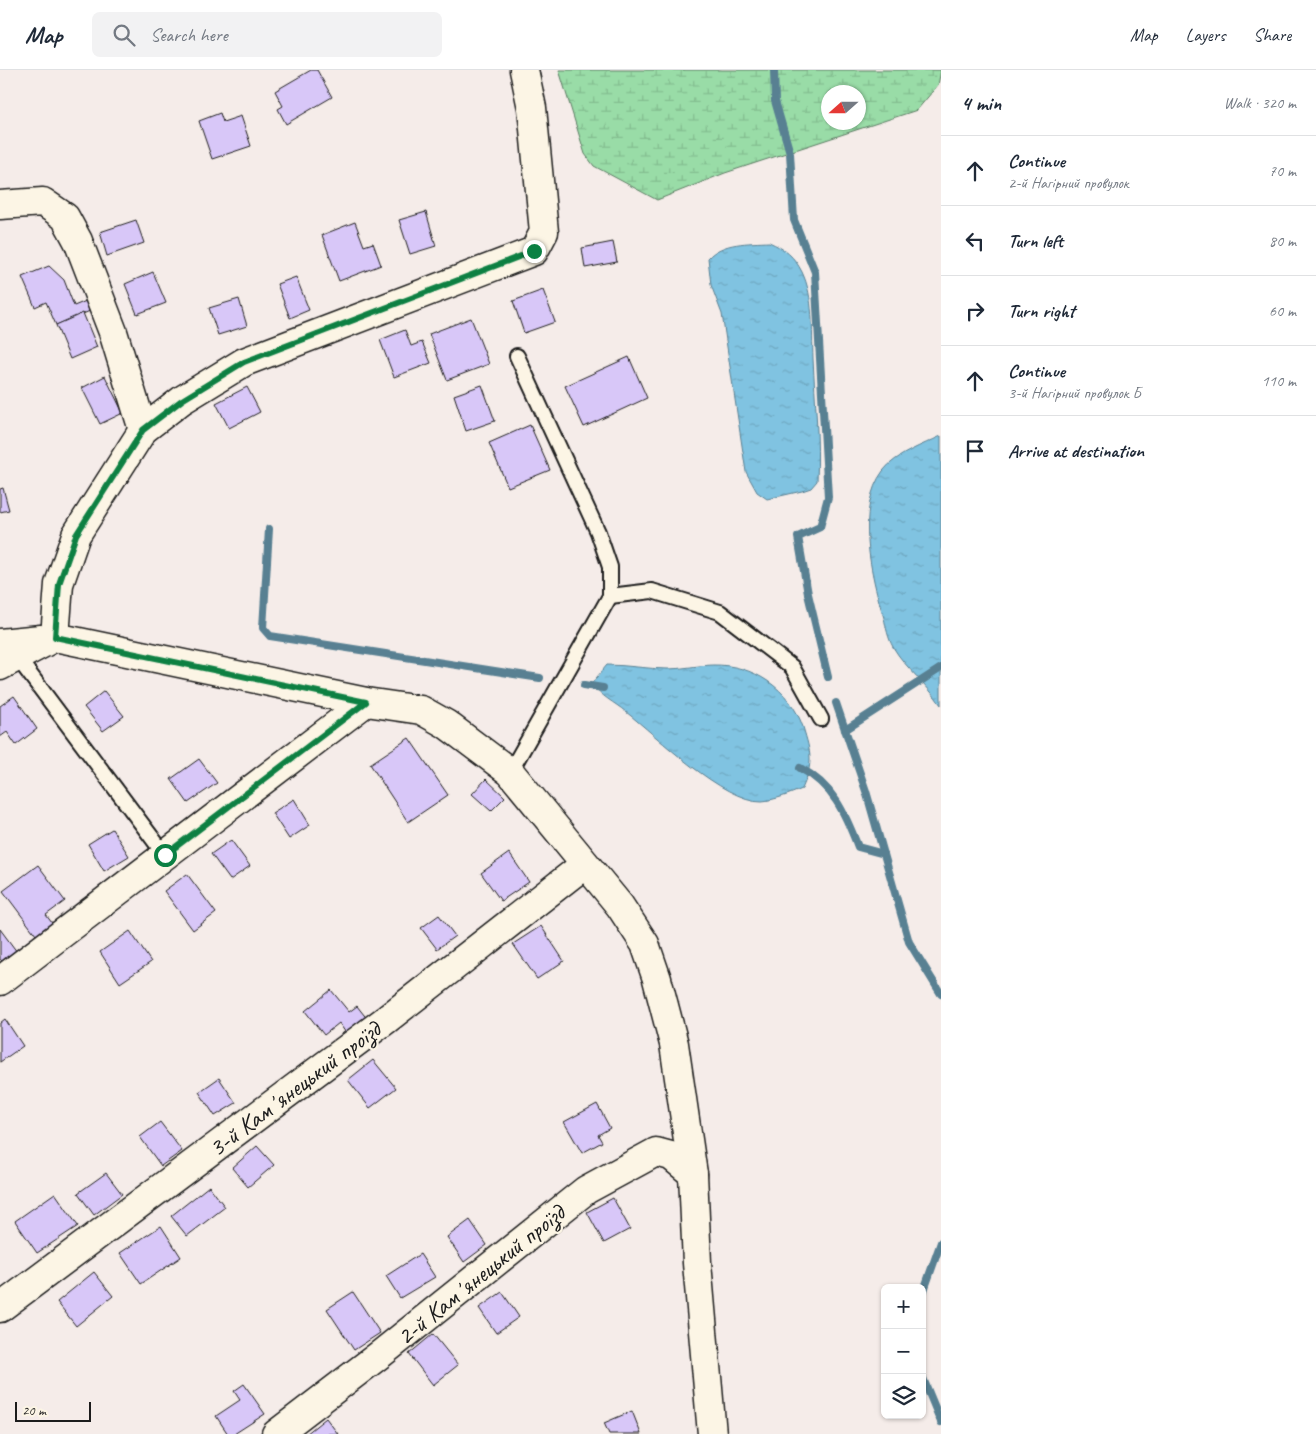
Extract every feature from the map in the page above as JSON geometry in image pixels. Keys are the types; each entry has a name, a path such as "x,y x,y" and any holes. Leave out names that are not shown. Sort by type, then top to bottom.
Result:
{"street":[{"path":"55,637 59,584 76,535 143,430 182,400 244,362 534,251 544,232 532,108 524,70"},
{"path":"0,205 43,202 64,217 78,241 113,332 143,430"},
{"path":"6,655 55,637 366,702 421,710 446,724 510,772 584,865 620,906 645,944 674,1044 693,1174 697,1264 712,1434"},
{"path":"0,981 366,702"},
{"name":"3-й Камʼянецький проїзд","path":"0,1308 387,1019 584,865"},
{"name":"2-й Камʼянецький проїзд","path":"276,1434 382,1353 586,1190 656,1152 671,1156 693,1174"}],"lane":[{"path":"510,772 610,596 610,566 598,532 517,356"},
{"path":"610,596 652,592 720,612 792,668 821,719"},
{"path":"6,655 165,855"}],"green space":[{"path":"559,70 941,70 938,85 917,110 866,127 866,85 821,85 821,130 856,130 725,173 657,200 594,166 585,154"}],"water":[{"path":"769,242 780,247 796,262 802,272 809,292 817,435 817,481 811,488 767,499 757,492 746,472 722,314 711,285 708,258 728,246"},
{"path":"941,436 941,705 898,655 890,640 874,583 868,543 868,523 874,486 888,465 902,455"},
{"path":"607,665 668,669 707,665 728,666 756,674 768,681 789,701 803,727 808,744 810,765 802,789 762,801 746,798 710,780 596,688 592,683"}],"building":[{"path":"311,70 317,70 332,97 286,124 278,109 283,106 275,91"},
{"path":"220,113 223,122 241,116 251,146 212,159 199,121"},
{"path":"426,212 436,246 410,254 399,220"},
{"path":"136,220 144,243 107,256 100,232"},
{"path":"355,222 364,246 373,243 381,265 339,281 322,235"},
{"path":"613,242 617,262 585,268 582,248"},
{"path":"49,266 64,280 74,306 86,301 90,311 56,325 46,302 35,307 22,277"},
{"path":"153,272 166,303 137,314 125,284"},
{"path":"296,277 309,310 290,318 277,284"},
{"path":"543,290 555,322 524,333 513,301"},
{"path":"239,299 247,326 218,335 209,308"},
{"path":"83,313 97,347 70,359 56,325"},
{"path":"471,318 489,364 447,380 429,334"},
{"path":"405,330 411,346 422,342 431,363 394,377 380,340"},
{"path":"629,357 647,398 584,427 565,386"},
{"path":"105,376 123,413 100,424 82,388"},
{"path":"482,385 495,421 466,431 454,395"},
{"path":"247,387 260,412 229,428 216,403"},
{"path":"530,425 550,470 508,487 489,443"},
{"path":"3,488 9,510 0,512 0,489"},
{"path":"104,691 124,716 103,731 84,707"},
{"path":"14,696 37,729 16,745 7,732 0,737 0,706"},
{"path":"409,738 448,795 408,822 370,764"},
{"path":"199,759 217,783 188,803 171,779"},
{"path":"486,779 505,797 491,811 472,794"},
{"path":"294,799 310,825 289,839 272,813"},
{"path":"112,829 129,856 104,871 88,844"},
{"path":"231,840 250,866 230,880 211,854"},
{"path":"509,853 529,882 501,901 481,873"},
{"path":"38,865 65,901 46,915 55,927 39,939 3,891"},
{"path":"187,874 216,913 193,930 164,891"},
{"path":"439,915 455,936 437,949 421,928"},
{"path":"541,926 564,961 537,979 513,944"},
{"path":"0,929 20,956 6,966 0,959"},
{"path":"130,931 151,962 120,983 100,952"},
{"path":"331,990 349,1012 357,1006 368,1020 348,1036 339,1023 324,1035 305,1011"},
{"path":"5,1019 23,1046 0,1062 0,1023"},
{"path":"373,1060 396,1088 370,1108 348,1080"},
{"path":"219,1078 236,1103 215,1116 199,1092"},
{"path":"597,1104 610,1128 598,1135 602,1142 582,1153 564,1122"},
{"path":"160,1122 182,1151 161,1166 140,1137"},
{"path":"257,1146 274,1165 248,1187 232,1168"},
{"path":"106,1173 122,1194 94,1215 78,1193"},
{"path":"209,1186 225,1207 187,1236 171,1216"},
{"path":"55,1193 78,1226 37,1253 15,1221"},
{"path":"613,1198 630,1229 604,1243 587,1212"},
{"path":"470,1220 487,1245 464,1262 447,1237"},
{"path":"161,1226 181,1257 141,1284 120,1253"},
{"path":"420,1254 435,1277 400,1298 386,1276"},
{"path":"94,1272 113,1296 76,1326 57,1302"},
{"path":"353,1292 380,1333 354,1350 327,1309"},
{"path":"502,1292 519,1317 496,1333 479,1308"},
{"path":"433,1334 458,1365 433,1385 409,1354"},
{"path":"244,1384 265,1414 234,1434 228,1434 216,1416 240,1400 234,1391"},
{"path":"632,1411 641,1434 609,1434 604,1423"},
{"path":"326,1418 338,1434 306,1434"}],"waterway":[{"path":"774,70 775,101 790,153 794,220 815,272 828,497 820,527 798,537 808,594 828,677"},
{"path":"269,529 263,628 270,636 540,678"},
{"path":"845,730 941,668"},
{"path":"584,685 603,688"},
{"path":"836,703 866,791 909,942 941,994"},
{"path":"800,768 821,783 836,801 843,812 858,847 884,854"},
{"path":"926,1285 941,1242"},
{"path":"926,1386 941,1422"}],"route":[{"path":"165,855 366,702 55,637 59,584 76,535 143,430 182,400 244,362 534,251"}]}
